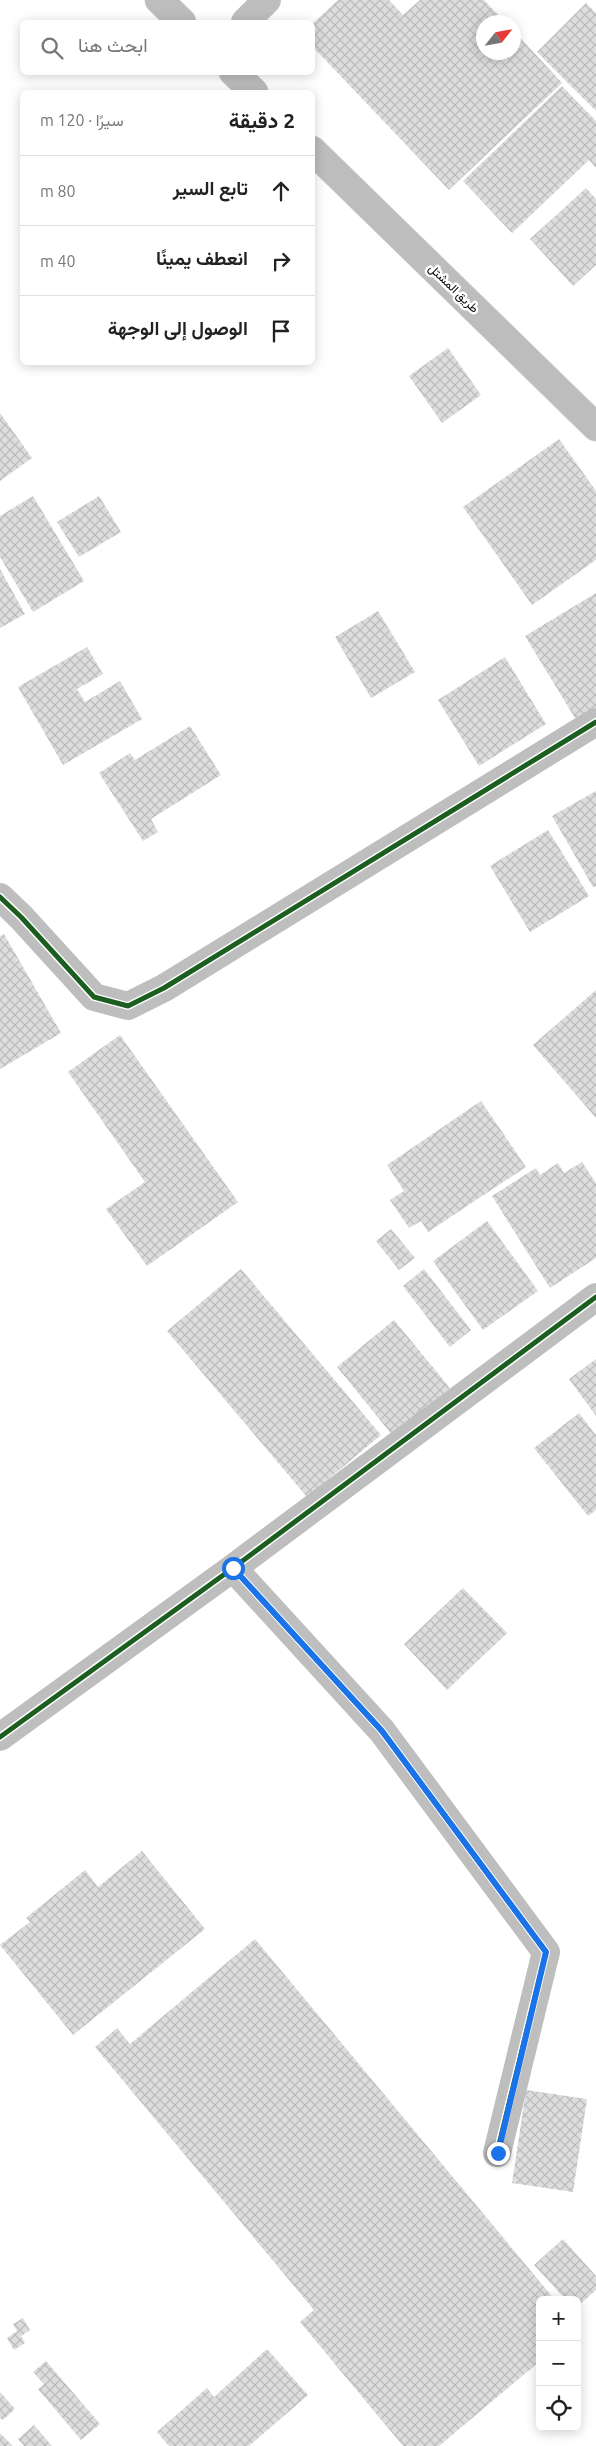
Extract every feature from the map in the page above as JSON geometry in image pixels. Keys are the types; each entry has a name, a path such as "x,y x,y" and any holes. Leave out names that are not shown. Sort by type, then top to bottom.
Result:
{"main road":[{"path":"159,0 180,20"},
{"path":"236,75 252,90"},
{"name":"طريق المشتل","path":"315,153 596,427"}],"street":[{"path":"247,20 267,0"},
{"path":"0,897 21,917 94,997 128,1006 164,988 596,722"},
{"path":"0,1737 233,1568 596,1296"},
{"path":"233,1568 382,1731 546,1952 498,2153"}],"building":[{"path":"338,0 389,0 403,15 420,0 484,0 498,15 476,15 476,60 521,60 521,39 562,83 449,190 315,49 315,21"},
{"path":"586,3 596,13 596,111 537,52"},
{"path":"562,86 596,121 596,168 589,160 512,233 463,181"},
{"path":"586,188 596,199 596,265 573,286 530,239"},
{"path":"448,348 481,395 442,423 409,376"},
{"path":"0,413 32,458 0,481"},
{"path":"559,439 596,491 596,560 532,605 463,507"},
{"path":"33,496 84,581 33,612 0,557 0,516"},
{"path":"99,496 121,532 79,557 57,522"},
{"path":"0,569 25,614 0,628"},
{"path":"596,593 596,712 578,723 525,636"},
{"path":"378,611 415,672 371,698 335,637"},
{"path":"87,647 103,674 77,689 85,702 120,681 142,719 63,765 18,687"},
{"path":"505,657 546,724 479,766 438,700"},
{"path":"190,726 221,775 151,819 158,832 143,841 99,773 130,753 135,760"},
{"path":"596,791 596,886 593,887 552,816"},
{"path":"548,830 589,896 530,932 490,866"},
{"path":"4,934 61,1033 0,1069 0,936"},
{"path":"596,990 596,1118 533,1045"},
{"path":"120,1035 238,1202 147,1266 106,1209 145,1182 68,1072"},
{"path":"481,1101 526,1167 428,1232 421,1221 409,1228 390,1200 404,1191 387,1165"},
{"path":"582,1162 596,1183 596,1258 550,1288 492,1196 536,1168 540,1175 558,1163 564,1173"},
{"path":"487,1221 538,1291 483,1330 433,1261"},
{"path":"391,1229 415,1258 399,1270 376,1241"},
{"path":"241,1269 381,1435 307,1497 167,1331"},
{"path":"424,1269 471,1330 450,1347 403,1286"},
{"path":"394,1320 450,1388 393,1436 337,1367"},
{"path":"596,1359 596,1416 569,1379"},
{"path":"579,1413 596,1435 596,1510 588,1516 534,1448"},
{"path":"463,1588 507,1633 447,1690 404,1644"},
{"path":"142,1851 205,1929 73,2035 0,1945 30,1922 26,1918 85,1870 98,1887"},
{"path":"255,1939 552,2296 536,2296 536,2364 439,2446 403,2446 300,2322 314,2310 95,2047 117,2028 130,2044"},
{"path":"526,2090 587,2099 573,2192 512,2183"},
{"path":"563,2239 596,2276 596,2290 581,2303 581,2296 562,2296 534,2265"},
{"path":"23,2318 30,2330 21,2336 25,2343 14,2350 7,2338 17,2331 13,2324"},
{"path":"267,2349 308,2395 249,2446 169,2446 157,2432 207,2388 214,2397"},
{"path":"46,2361 100,2424 81,2440 38,2389 44,2384 33,2372"},
{"path":"0,2392 15,2409 3,2420 0,2418"},
{"path":"34,2425 52,2446 24,2446 18,2439"},
{"path":"0,2433 13,2446 0,2446"}],"cycle path":[{"path":"0,897 21,917 94,997 128,1006 164,988 596,722"},
{"path":"0,1737 233,1568 596,1297"},
{"path":"233,1568 382,1731 546,1952 497,2153"}],"route":[{"path":"233,1568 382,1731 546,1952 498,2153"}]}
